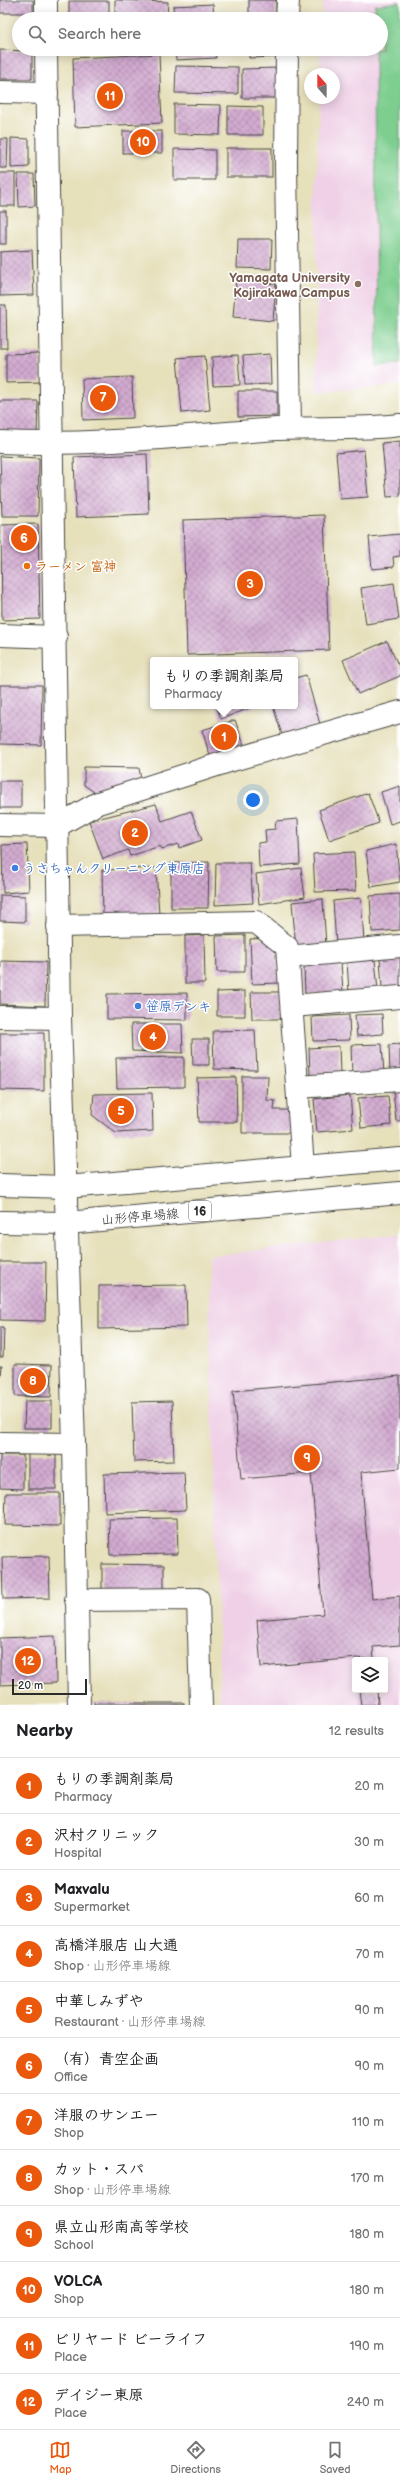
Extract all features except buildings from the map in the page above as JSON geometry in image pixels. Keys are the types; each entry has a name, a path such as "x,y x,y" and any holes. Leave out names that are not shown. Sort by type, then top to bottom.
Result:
{"street":[{"path":"46,0 46,12"},
{"path":"287,12 288,0"},
{"path":"46,56 56,638 58,926 74,1444 79,1705"},
{"path":"287,56 286,165 290,428"},
{"path":"0,92 47,93"},
{"path":"0,442 53,444 290,428 371,428 400,425"},
{"path":"0,635 56,638"},
{"path":"0,825 57,826 98,803 229,761 400,712"},
{"path":"58,926 256,922 287,947 303,1167"},
{"path":"288,957 400,946"},
{"path":"292,1006 400,997"},
{"path":"0,1017 60,1018"},
{"path":"298,1087 400,1080"},
{"path":"0,1186 66,1187 400,1159"},
{"name":"山形停車場線","path":"0,1222 67,1223 400,1193"},
{"path":"0,1443 74,1444"},
{"path":"76,1600 198,1600 201,1705"}],"shaded area":[{"name":"Yamagata University Kojirakawa Campus","path":"323,0 400,0 400,385 316,392 319,104 340,104 340,68 320,68 321,56 388,56 388,12 322,12"},
{"path":"400,1234 400,1705 220,1705 208,1256"}],"green space":[{"path":"400,2 400,364 377,366 375,56 388,56 388,12 375,12 375,5"}],"place":[{"name":"ビリヤード ビーライフ","path":"110,96"},
{"name":"VOLCA","path":"143,142"},
{"name":"Yamagata University Kojirakawa Campus","path":"358,284"},
{"name":"洋服のサンエー","path":"103,398"},
{"name":"（有）青空企画","path":"24,538"},
{"name":"ラーメン 富神","path":"27,566"},
{"name":"Maxvalu","path":"250,584"},
{"name":"もりの季調剤薬局","path":"224,737"},
{"name":"沢村クリニック","path":"135,833"},
{"name":"うさちゃんクリーニング東原店","path":"15,868"},
{"name":"笹原デンキ","path":"138,1006"},
{"name":"高橋洋服店 山大通","path":"153,1037"},
{"name":"中華しみずや","path":"121,1111"},
{"name":"カット・スパ","path":"33,1381"},
{"name":"県立山形南高等学校","path":"307,1458"},
{"name":"デイジー東原","path":"28,1661"}]}
